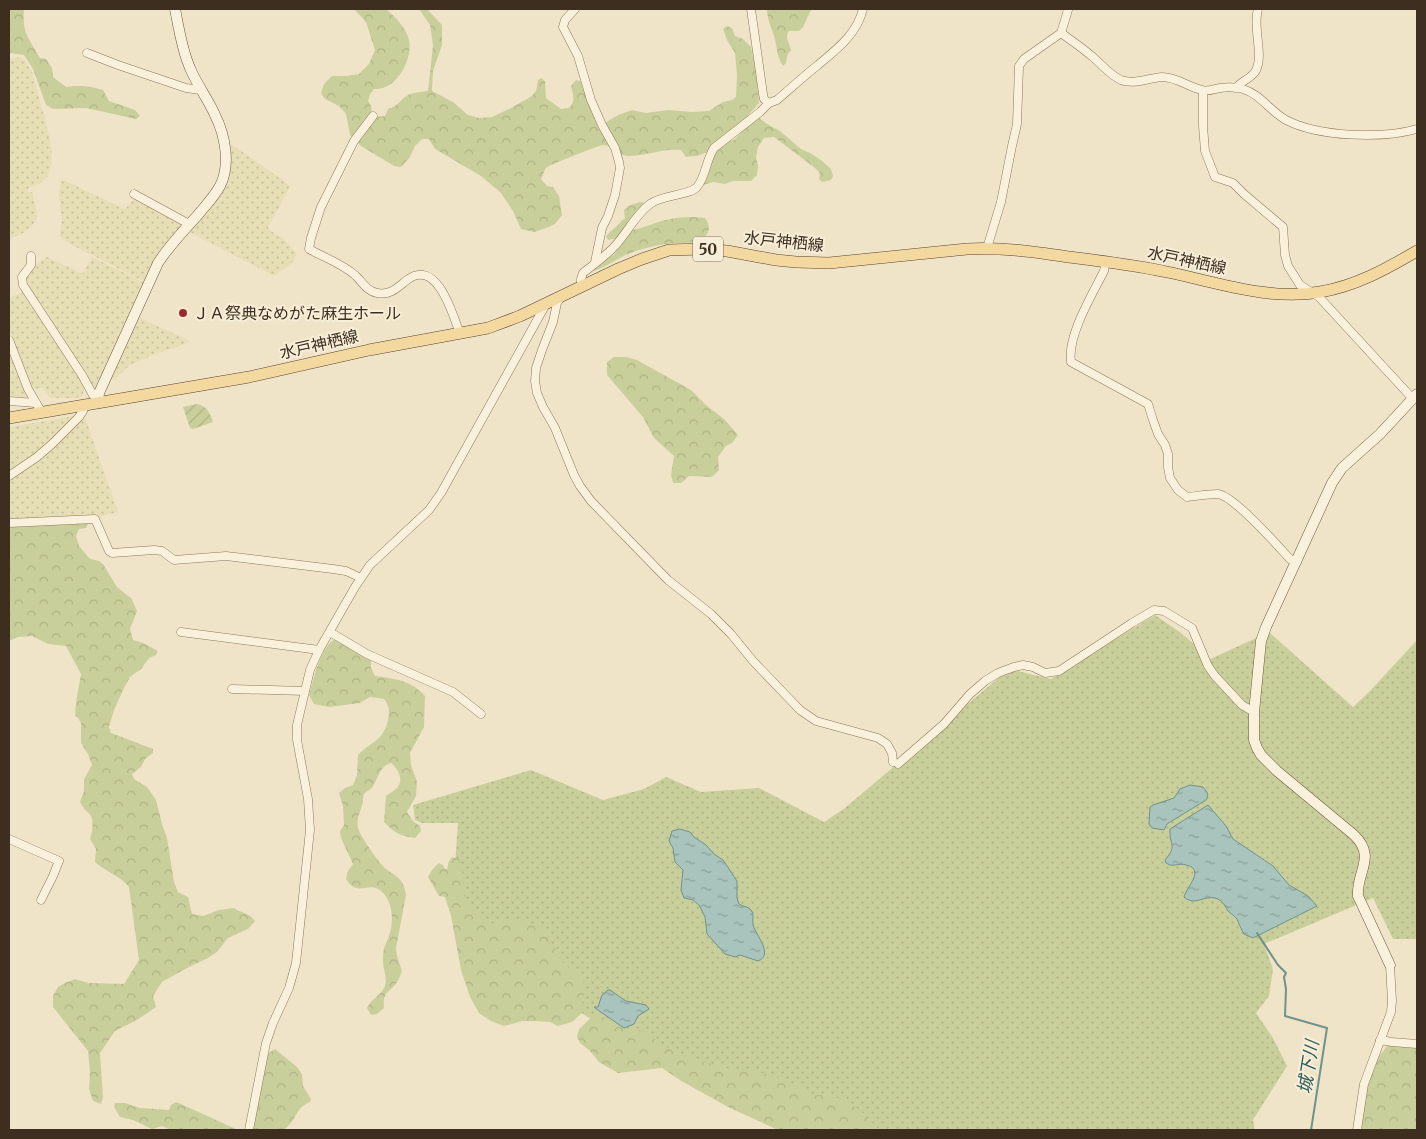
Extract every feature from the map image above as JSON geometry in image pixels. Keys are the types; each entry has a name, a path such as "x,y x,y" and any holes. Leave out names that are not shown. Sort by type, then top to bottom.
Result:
{"main road":[{"name":"水戸神栖線","path":"9,418 39,408 84,405 98,401 249,377 369,350 497,326 626,266 669,250 702,249 727,251 776,260 829,263 945,251 987,248 1012,249 1106,261 1270,293 1289,294 1320,292 1363,280 1417,251"}],"street":[{"path":"31,256 32,262 22,277 23,284 98,401 158,263 166,250 217,191 226,167 224,143 219,124 185,57 175,9"},
{"path":"575,9 565,20 563,27 578,56 591,100 615,148 620,168 615,195 602,228 595,262"},
{"path":"751,9 762,94 769,103"},
{"path":"582,286 582,276 595,262 613,248 638,214 651,203 662,198 697,188 714,148 833,54 847,40 859,22 863,9"},
{"path":"987,248 1001,202 1018,124 1019,66 1024,59 1061,33 1067,9"},
{"path":"1236,88 1252,75 1257,67 1259,48 1255,22 1258,9"},
{"path":"1061,33 1094,57 1111,74 1130,82 1172,78 1203,91 1230,87 1248,91 1286,120 1322,132 1336,134 1396,134 1417,130"},
{"path":"87,53 186,88 201,90"},
{"path":"1203,91 1205,151 1215,177 1233,183 1283,227 1285,255 1288,266 1300,285 1320,297 1415,396 1380,434 1353,458 1332,483 1266,627 1262,641 1254,712 1254,740 1261,755 1277,771 1354,835 1364,847 1364,866 1357,889 1358,896 1390,964 1392,1001 1391,1012 1364,1084 1357,1130"},
{"path":"373,116 354,141 324,201 313,231 309,249 350,271 366,288 376,293 384,294 397,289 407,280 418,275 428,276 440,287 460,334"},
{"path":"134,194 189,224"},
{"path":"1106,261 1104,271 1077,328 1070,353 1071,362 1148,404 1158,434 1168,454 1170,478 1178,490 1187,497 1219,494 1225,496 1236,504 1290,559 1297,562"},
{"path":"562,296 557,303 553,322 536,368 535,381 537,393 555,428 580,486 591,501 668,580 711,614 800,710 816,721 878,738 888,744 896,763 944,724 970,694 998,673 1023,665 1045,672 1059,671 1132,622 1154,610 1164,611 1192,628 1208,666 1215,676 1242,705 1254,712"},
{"path":"249,1130 266,1043 289,988 296,963 310,830 308,799 297,725 310,670 319,650 370,565 423,516 436,501 546,304"},
{"path":"9,340 28,389 39,408"},
{"path":"9,401 39,408"},
{"path":"9,476 52,444 79,417 84,405"},
{"path":"9,524 95,519 109,551 112,553 154,550 162,551 174,560 205,556 226,556 346,571 361,578"},
{"path":"181,632 319,650"},
{"path":"330,632 367,654 453,692 481,714"},
{"path":"232,689 305,691"},
{"path":"9,839 59,861 54,876 41,900"},
{"path":"1380,1040 1417,1044"}],"shaded area":[{"path":"20,57 24,59 32,72 52,149 51,166 48,176 40,184 28,188 27,192 32,192 33,195 37,213 36,221 23,233 9,240 9,59"},
{"path":"231,144 290,187 268,227 269,230 284,239 297,254 292,263 274,276 188,231 227,184 231,169"},
{"path":"63,180 125,209 136,197 183,224 163,247 145,282 70,244 60,237 62,219 59,192"},
{"path":"47,257 83,273 92,257 145,283 127,322 124,322 126,324 95,388 92,388 26,285 28,273 34,270 33,267"},
{"path":"23,292 38,311 81,379 84,389 82,397 50,398 43,388 33,389 9,329 9,298"},
{"path":"138,317 190,342 130,365 111,380 110,379"},
{"path":"9,345 28,397 9,396"},
{"path":"75,416 37,455 9,473 9,427"},
{"path":"85,417 118,512 95,518 9,523 9,478 81,418"}],"green space":[{"path":"9,9 24,9 24,24 27,35 40,58 46,59 52,68 53,77 66,87 85,86 103,90 109,101 135,110 140,116 136,119 86,108 53,109 46,105 33,69 24,55 9,53"},
{"path":"354,9 386,9 403,26 409,40 408,56 396,80 382,88 374,89 370,94 368,101 371,106 372,115 376,117 385,116 388,109 394,107 408,95 428,91 433,45 430,25 419,9 427,9 442,25 442,45 433,71 432,91 453,102 468,115 479,118 492,117 511,108 532,96 536,91 538,80 541,78 545,81 546,98 561,109 569,108 573,103 571,86 576,80 583,82 600,126 618,115 632,110 646,113 668,110 709,111 723,102 736,97 735,53 723,29 727,26 732,28 735,36 743,39 751,47 756,71 759,103 735,130 708,152 697,156 686,157 681,150 674,150 628,156 604,145 584,151 549,166 545,169 541,179 547,186 553,187 559,196 562,215 555,224 549,227 534,232 521,229 513,211 501,193 481,176 435,149 429,139 422,139 415,146 410,157 401,167 394,166 361,146 350,135 346,114 339,106 325,99 321,93 324,84 332,76 359,74 369,64 375,50 366,22"},
{"path":"767,9 816,9 811,10 799,31 789,31 787,38 791,51 788,53 786,63 783,66 778,56"},
{"path":"758,117 780,131 801,149 822,161 831,169 833,176 831,180 822,182 819,179 820,173 815,168 774,137 764,138 758,147 756,158 758,166 757,175 751,181 733,181 725,184 713,182 703,185 701,183 716,150 727,141 734,140"},
{"path":"642,202 645,204 630,230 670,219 695,217 705,218 709,226 708,231 703,238 695,242 666,244 637,251 594,271 603,259 614,255 617,251 618,238 608,240 606,236 625,218 624,210 632,204"},
{"path":"614,357 626,357 637,360 691,390 725,420 738,435 718,457 719,470 712,477 689,476 681,483 673,483 671,475 674,456 654,438 643,417 607,375 607,362"},
{"path":"197,404 208,410 213,422 193,429 190,428 183,407"},
{"path":"85,522 88,524 86,528 79,529 76,536 79,546 90,559 103,564 117,587 131,598 137,611 130,629 133,640 158,651 156,655 149,658 141,669 130,677 114,710 109,727 111,733 153,749 153,753 132,774 134,779 147,787 156,800 167,838 174,882 178,892 188,897 192,914 203,916 219,910 234,908 255,921 248,929 228,938 217,952 162,982 153,996 156,1007 137,1020 115,1031 100,1053 103,1097 101,1104 93,1101 89,1089 88,1051 53,1007 53,996 58,987 75,979 88,983 124,984 139,960 129,887 95,862 96,849 90,839 92,819 80,802 84,791 84,779 92,765 81,743 81,723 75,716 81,674 66,646 48,644 32,636 18,637 9,641 9,527"},
{"path":"1155,615 1195,645 1206,661 1269,632 1353,707 1417,640 1417,939 1393,939 1373,898 1264,944 1273,969 1269,996 1256,1013 1273,1038 1287,1066 1253,1120 1255,1130 842,1130 613,1032 558,999 471,932 454,880 458,823 422,823 415,820 413,805 531,770 603,800 644,789 666,777 701,792 759,788 824,822 845,808 1009,669 1051,679"},
{"path":"336,639 371,660 371,668 375,676 409,683 425,696 424,727 410,753 411,765 417,782 416,796 407,812 413,821 420,826 421,831 415,838 405,836 384,822 386,796 397,788 400,782 399,773 391,763 384,767 372,787 364,794 358,818 359,832 383,866 402,882 406,895 396,948 402,971 397,983 385,995 384,1008 377,1014 371,1015 367,1008 382,991 385,984 383,954 391,930 392,913 386,896 382,892 373,887 355,888 346,879 348,871 353,864 341,838 340,831 344,825 343,806 339,793 353,785 357,775 358,755 382,734 387,723 389,710 384,699 370,697 360,703 329,707 314,704 309,695 315,672 326,648"},
{"path":"452,857 459,859 462,868 465,896 474,912 483,922 488,926 502,919 517,919 535,924 545,932 555,948 559,959 583,981 583,1012 572,1022 558,1026 550,1022 523,1021 504,1026 491,1021 479,1013 470,997 461,970 451,916 445,897 439,896 428,877 439,863 447,869"},
{"path":"593,1016 607,1018 629,1030 638,1029 679,1055 691,1055 704,1062 737,1072 754,1071 774,1076 794,1084 809,1095 826,1095 843,1099 862,1112 879,1130 778,1130 730,1108 662,1068 618,1073 599,1062 580,1043 577,1037 579,1029"},
{"path":"1400,1043 1417,1046 1417,1130 1362,1130 1364,1103 1374,1066 1388,1045"},
{"path":"275,1049 297,1067 302,1074 303,1086 311,1099 284,1130 252,1130 268,1053"},
{"path":"176,1102 238,1130 171,1130 162,1126 152,1129 133,1120 120,1117 114,1107 115,1103 125,1103 140,1108 169,1110 171,1105"}],"water":[{"path":"1190,785 1203,787 1208,794 1206,800 1167,824 1164,830 1152,828 1149,824 1150,807 1174,798 1180,789"},
{"path":"1208,805 1226,826 1233,839 1273,866 1289,885 1308,896 1317,906 1253,938 1244,934 1237,919 1218,899 1207,898 1192,901 1184,897 1195,875 1194,870 1192,867 1182,864 1170,865 1166,863 1165,860 1172,848 1170,829"},
{"path":"680,829 690,832 723,860 737,881 739,904 752,911 753,925 763,944 763,958 758,961 740,955 735,957 725,954 707,934 705,917 699,905 693,900 684,898 681,890 683,870 675,862 673,848 669,841 672,831"},
{"path":"608,990 626,1001 646,1005 649,1009 638,1016 634,1024 624,1028 594,1007 598,1007 602,995"}],"waterway":[{"name":"城下川","path":"1257,933 1278,965 1286,973 1284,977 1286,989 1285,1016 1327,1028 1311,1130"}],"place":[{"name":"ＪＡ祭典なめがた麻生ホール","path":"183,313"}]}
